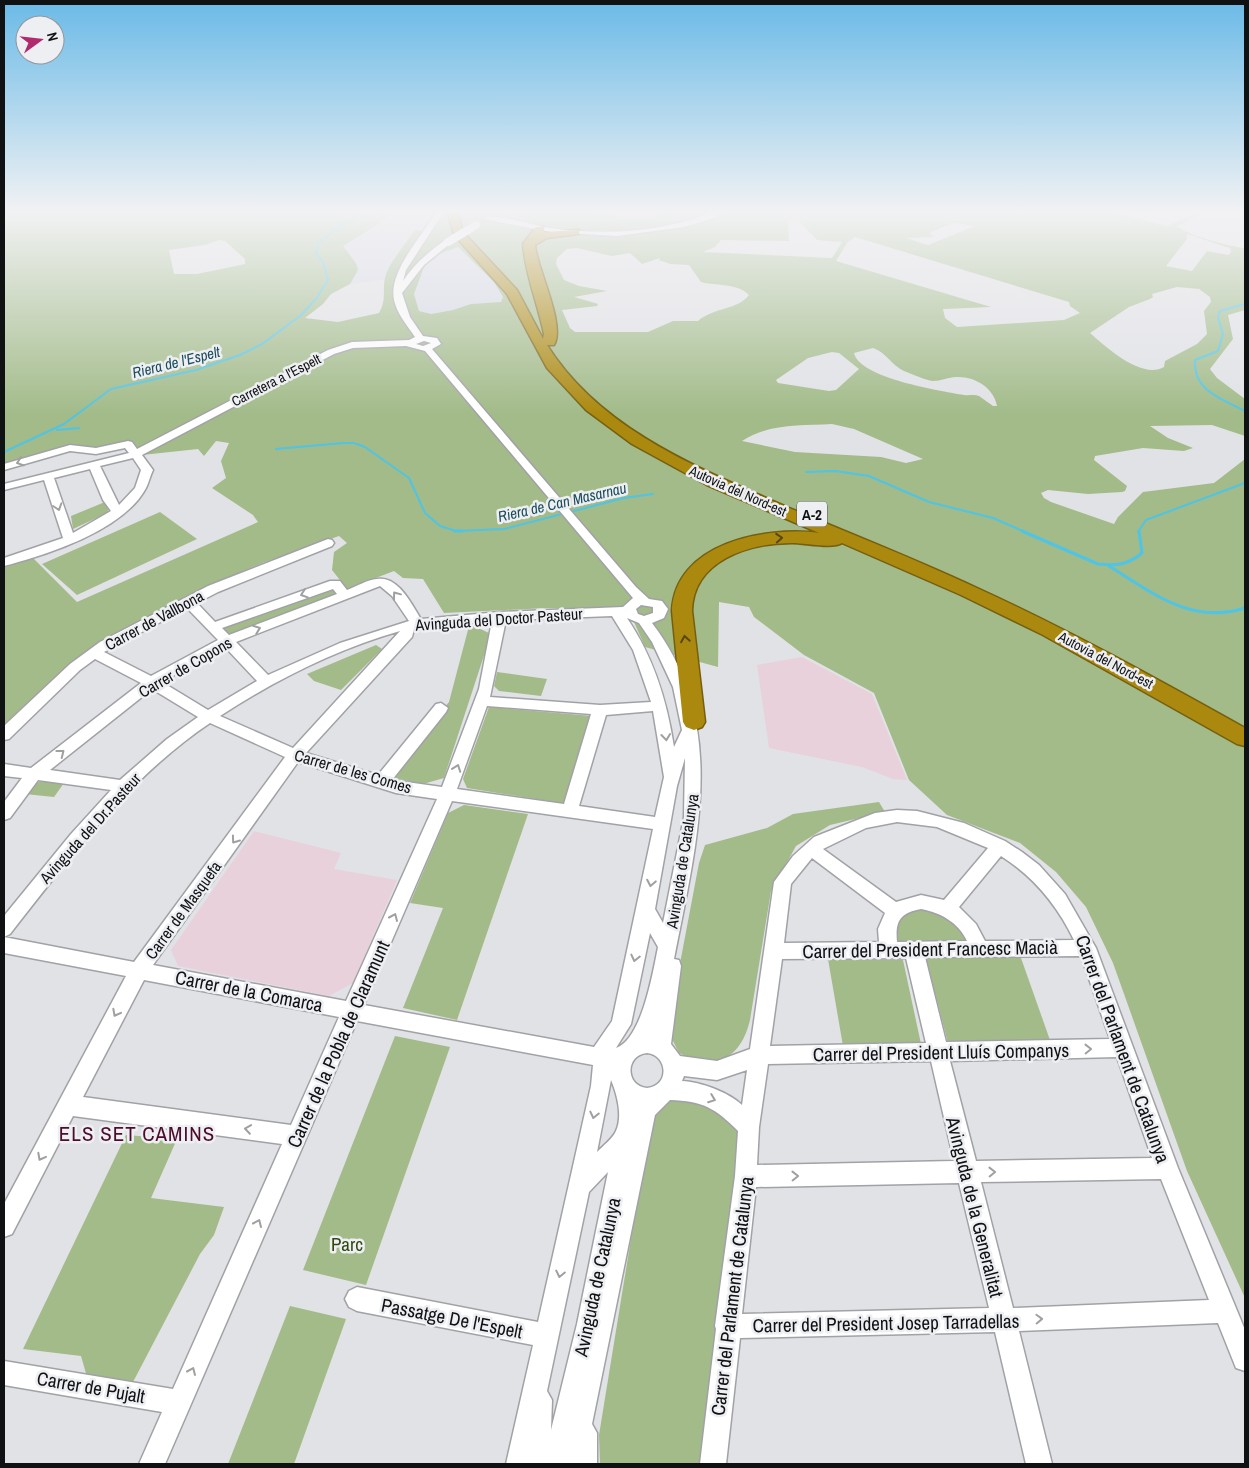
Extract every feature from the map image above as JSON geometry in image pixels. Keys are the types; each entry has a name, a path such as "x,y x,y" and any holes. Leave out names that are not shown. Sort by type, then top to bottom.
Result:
{"highway":[{"name":"Autovia del Nord-est","path":"500,279 512,292 536,339 554,368 577,394 610,422 685,468 916,568 1009,610 1086,648 1245,738"},
{"name":"Autovia del Nord-est","path":"510,279 522,291 549,342 567,369 601,404 632,426 685,458 740,484 951,572 1033,609 1118,651 1245,722"},
{"path":"537,279 545,304 551,334 549,342"},
{"path":"692,727 682,618 683,598 691,578 713,558 747,543 767,539 809,538 845,543 916,568"}],"street":[{"path":"400,279 398,287 401,310 408,323 420,338"},
{"path":"401,310 402,290 410,279"},
{"path":"408,323 406,301 413,279"},
{"path":"420,338 428,338 436,342 427,348 415,348 410,343 420,338"},
{"name":"Carretera a l'Espelt","path":"4,486 92,459 136,454 331,352 352,345 410,343"},
{"path":"427,348 596,547 631,603 635,618 650,619 661,612 659,606 653,602 631,603"},
{"path":"4,468 70,448 92,459 109,500 118,512"},
{"path":"4,562 69,539 118,512 135,496 146,476 147,470 136,454"},
{"path":"40,456 69,539"},
{"name":"Carrer de Vallbona","path":"4,735 75,667 140,625 250,573 328,543"},
{"name":"Carrer de Copons","path":"4,814 34,774 151,682 226,641 379,582 388,584 412,625"},
{"name":"Carrer de Copons","path":"212,627 334,584 345,595"},
{"path":"188,601 266,682"},
{"path":"631,603 632,632 648,668 664,721 671,781"},
{"name":"Avinguda del Doctor Pasteur","path":"209,717 235,699 313,659 372,636 412,625 631,603"},
{"name":"Carrer de la Pobla de Claramunt","path":"152,1464 447,794 482,701 500,616"},
{"name":"Avinguda de Catalunya","path":"571,1464 584,1394 646,1110 674,1078 667,1056 670,976 699,831 700,766 684,680 650,619"},
{"name":"Avinguda de Catalunya","path":"556,1464 589,1324 629,1120 606,1069 620,1066 644,1032 668,946 692,818 694,770 692,727 678,682 655,634 650,619"},
{"name":"Carrer de Masquefa","path":"4,1224 139,970 295,755 406,634 412,625"},
{"path":"648,668 662,648"},
{"name":"Carrer de les Comes","path":"94,653 151,682 209,717 295,755 381,782 447,794 663,824"},
{"path":"482,701 600,710 660,706"},
{"path":"381,782 441,708"},
{"path":"570,811 600,710"},
{"name":"Avinguda del Dr.Pasteur","path":"4,929 58,861 123,787 173,743 209,717"},
{"path":"519,1464 601,1086 621,1024 646,910 671,781 679,753 692,727"},
{"path":"4,770 107,783 123,787"},
{"name":"Carrer del Parlament de Catalunya","path":"713,1464 727,1326 746,1176 749,1127 783,882 820,842 849,828 874,820 898,816 928,820 956,827 988,839 1021,861 1045,882 1075,923 1087,948 1167,1168 1245,1359"},
{"path":"948,908 999,846"},
{"path":"812,849 896,911"},
{"path":"889,950 885,937 886,926 890,916 909,904 922,902 948,908 970,926 979,949"},
{"path":"646,910 668,946"},
{"name":"Carrer de la Comarca","path":"4,945 353,1010 606,1069 641,1097 662,1093"},
{"name":"Carrer del President Francesc Macià","path":"772,951 1087,948"},
{"name":"Avinguda de la Generalitat","path":"912,950 1039,1464"},
{"path":"630,1051 648,1045 667,1056 709,1072 720,1072 759,1055"},
{"name":"Carrer del President Lluís Companys","path":"759,1055 1123,1048"},
{"path":"662,1093 690,1091 727,1105 749,1127"},
{"path":"68,1105 297,1136"},
{"path":"579,1186 625,1138"},
{"path":"746,1176 1167,1168"},
{"name":"Passatge De l'Espelt","path":"357,1299 546,1336"},
{"name":"Carrer del President Josep Tarradellas","path":"727,1326 1004,1320 1225,1311"},
{"path":"538,1464 540,1363"},
{"name":"Carrer de Pujalt","path":"4,1373 178,1402"},
{"path":"584,1394 584,1464"}],"shaded area":[{"path":"353,279 385,279 385,279 350,284"},
{"path":"420,279 491,279 503,297 501,302 471,304 431,314 419,311 414,294"},
{"path":"802,657 872,694 907,780 893,779 862,767 769,748 757,665"},
{"path":"254,831 341,853 334,869 397,880 353,983 329,996 178,966 171,950"}],"green space":[{"path":"4,279 353,279 350,284 331,294 323,304 305,318 338,322 379,313 384,299 385,279 420,279 414,294 419,311 431,314 471,304 501,302 503,297 490,279 563,279 579,286 607,291 574,297 598,304 597,306 562,310 570,328 575,332 648,332 673,321 698,321 704,316 739,303 749,295 739,288 701,282 699,279 895,279 991,307 943,309 945,318 957,327 1064,320 1080,313 1070,306 1069,302 992,279 1245,279 1245,310 1228,315 1233,339 1210,369 1217,378 1245,399 1245,436 1212,425 1150,426 1168,438 1193,448 1184,451 1143,448 1095,456 1094,460 1127,486 1125,491 1122,492 1088,494 1048,490 1041,493 1044,498 1051,502 1114,524 1118,517 1143,492 1214,483 1245,459 1245,1298 1187,1171 1113,963 1086,907 1056,872 1020,843 947,815 909,780 874,693 804,655 754,617 749,607 719,602 718,667 645,647 634,622 629,620 621,608 547,608 444,613 423,579 403,578 394,571 347,589 332,570 334,552 347,543 339,536 262,563 215,583 169,607 80,659 4,728 4,566 33,558 77,602 258,522 253,515 212,488 226,478 221,461 229,443 216,441 204,456 198,449 142,455 131,441 97,448 64,447 4,465","holes":["1177,287 1199,289 1210,297 1211,302 1204,311 1207,334 1197,344 1165,361 1164,367 1155,370 1135,366 1105,346 1090,333 1129,307 1153,297 1152,294","873,348 881,352 904,371 930,380 936,381 963,377 977,381 988,389 997,406 993,406 977,395 964,395 902,382 870,370 859,362 854,353","832,352 839,353 859,369 836,390 829,391 778,383 776,380 808,358","832,424 854,429 923,459 906,463 881,457 795,452 742,441 774,428"]},
{"path":"105,502 109,512 73,529 71,516"},
{"path":"160,512 197,539 77,595 42,564"},
{"path":"333,587 340,595 228,637 221,627"},
{"path":"469,626 474,626 491,634 444,778 423,784 389,777 449,702"},
{"path":"376,645 382,649 341,690 314,681 307,674"},
{"path":"497,672 547,679 541,696 499,691 494,686"},
{"path":"489,707 592,716 567,804 467,788 463,779"},
{"path":"42,781 64,783 54,797 25,794 34,784"},
{"path":"879,802 885,812 830,825 796,846 771,891 750,1020 740,1044 725,1058 715,1061 692,1059 679,1053 672,1039 678,974 699,863 705,845 767,828 793,814"},
{"path":"464,805 528,814 457,1020 403,1008 443,908 410,903 448,813"},
{"path":"935,904 977,943 887,944 890,916"},
{"path":"925,955 1021,958 1051,1043 948,1043"},
{"path":"828,959 903,960 921,1044 843,1046"},
{"name":"Parc","path":"395,1036 450,1047 366,1285 303,1270"},
{"path":"672,1098 711,1102 739,1128 706,1464 600,1464 599,1435 643,1165 657,1112"},
{"path":"126,1135 177,1139 151,1198 224,1207 214,1235 200,1254 133,1382 87,1377 81,1356 23,1349"},
{"path":"290,1306 346,1319 294,1464 228,1464"}],"waterway":[{"name":"Riera de l'Espelt","path":"4,452 64,424 111,389 196,370 240,355 262,344 300,316 316,299 328,279"},
{"path":"1245,304 1220,311 1218,318 1223,334 1218,351 1195,360 1196,371 1204,387 1219,398 1245,411"},
{"path":"57,430 79,428"},
{"name":"Riera de Can Masarnau","path":"276,449 343,443 354,443 365,447 409,478 425,513 440,526 456,531"},
{"path":"806,472 835,471 869,476 929,502 993,518 1025,532"},
{"path":"1138,532 1146,520 1245,483"},
{"name":"Riera de Can Masarnau","path":"456,531 504,529 624,498 653,494"},
{"name":"Riera de Can Masarnau","path":"456,531 462,531"},
{"path":"1022,531 1098,564 1110,565 1122,564 1142,553 1139,531"},
{"path":"1109,566 1173,604 1207,612 1225,612 1245,608"}],"district":[{"name":"ELS SET CAMINS","path":"137,1133"}]}
